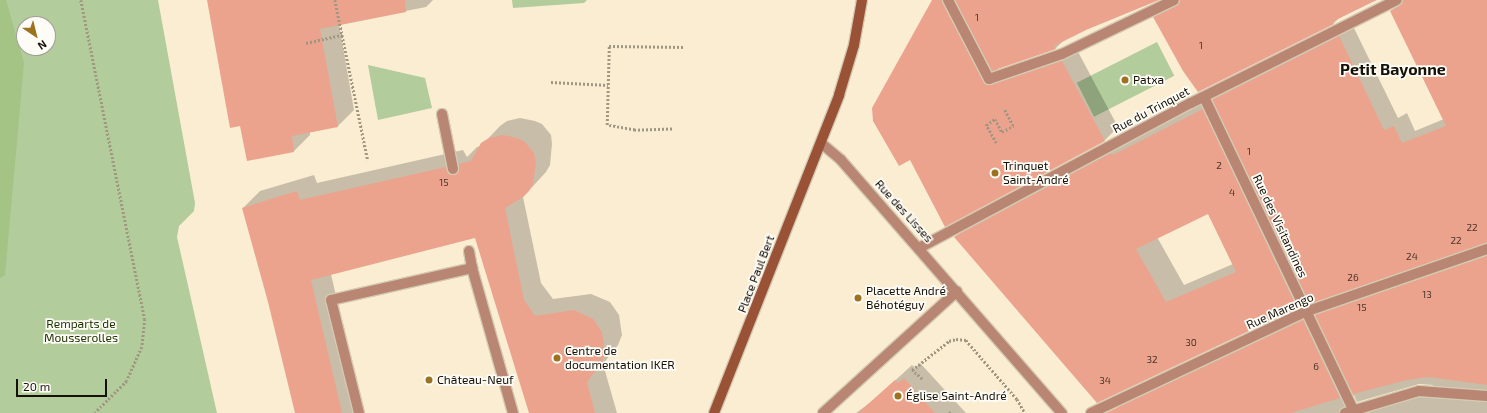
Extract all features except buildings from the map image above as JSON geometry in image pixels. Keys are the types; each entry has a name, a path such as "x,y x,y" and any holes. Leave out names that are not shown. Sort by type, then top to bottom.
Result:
{"street":[{"path":"821,143 840,95 854,45 862,0"},
{"path":"948,0 989,80 1062,54 1174,0"},
{"name":"Rue du Trinquet","path":"919,248 1204,97 1397,0"},
{"name":"Rue des Visitandines","path":"1204,97 1305,312 1349,412"},
{"path":"442,114 453,169"},
{"name":"Rue des Lisses","path":"821,143 841,160 957,291 1060,412"},
{"name":"Place Paul Bert","path":"714,413 821,143"},
{"name":"Rue Marengo","path":"1091,413 1305,312 1487,249"},
{"path":"469,250 472,268 513,413"},
{"path":"359,413 331,300 472,268"},
{"path":"823,413 957,291"},
{"path":"1349,412 1419,392 1487,396"}],"path":[{"path":"81,0 145,320 142,347 127,381 95,413"},
{"path":"335,0 368,161"},
{"path":"306,43 342,35"},
{"path":"672,129 635,130 607,125 609,46 685,47"},
{"path":"551,82 608,85"},
{"path":"996,143 986,125 995,119 1002,132 1013,126 1004,109"},
{"path":"922,380 912,370 949,341 956,339 966,340 1017,399 1025,413"}],"green space":[{"name":"Remparts de Mousserolles","path":"0,0 158,0 195,203 194,211 179,226 177,237 217,413 0,413"},
{"path":"0,0 6,0 16,35 16,56 22,56 24,63 5,275 0,278"},
{"path":"512,0 587,0 584,3 513,8"},
{"name":"Patxa","path":"1157,42 1174,76 1094,117 1077,83"},
{"path":"368,65 425,78 432,108 378,120"}],"place":[{"name":"Patxa","path":"1125,80"},
{"name":"Trinquet Saint-André","path":"995,173"},
{"name":"Placette André Béhotéguy","path":"858,298"},
{"name":"Centre de documentation IKER","path":"557,358"},
{"name":"Château-Neuf","path":"429,380"},
{"name":"Église Saint-André","path":"898,396"}],"district":[{"name":"Petit Bayonne","path":"1393,69"}]}
